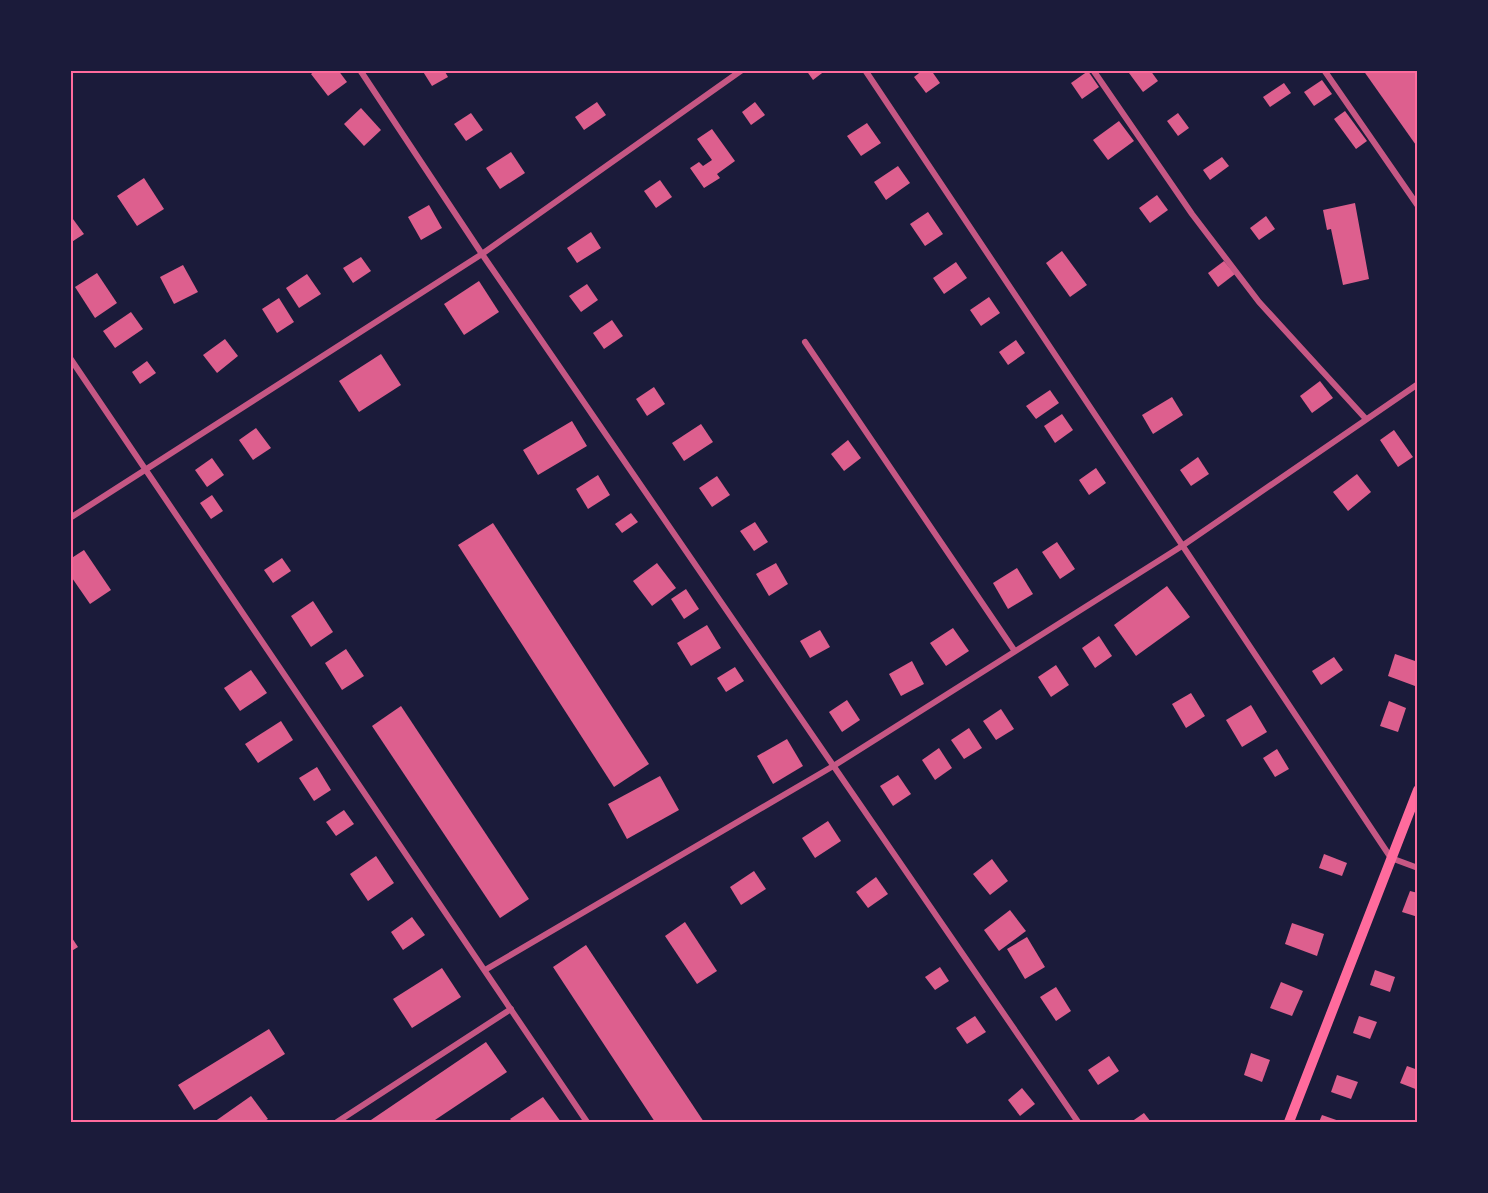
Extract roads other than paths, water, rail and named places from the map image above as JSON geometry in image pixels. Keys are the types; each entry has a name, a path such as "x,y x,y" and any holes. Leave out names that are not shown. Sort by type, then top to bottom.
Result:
{"main road":[{"path":"1289,1122 1418,790"}],"street":[{"path":"360,70 482,254 1078,1122"},
{"path":"70,518 144,468 482,254 742,70"},
{"path":"865,70 1391,858 1418,868"},
{"path":"1093,70 1192,214 1259,302 1366,420"},
{"path":"1324,70 1418,206"},
{"path":"805,342 1014,650"},
{"path":"70,358 587,1122"},
{"path":"485,970 835,765 1182,546 1418,384"},
{"path":"337,1122 511,1009"}]}
